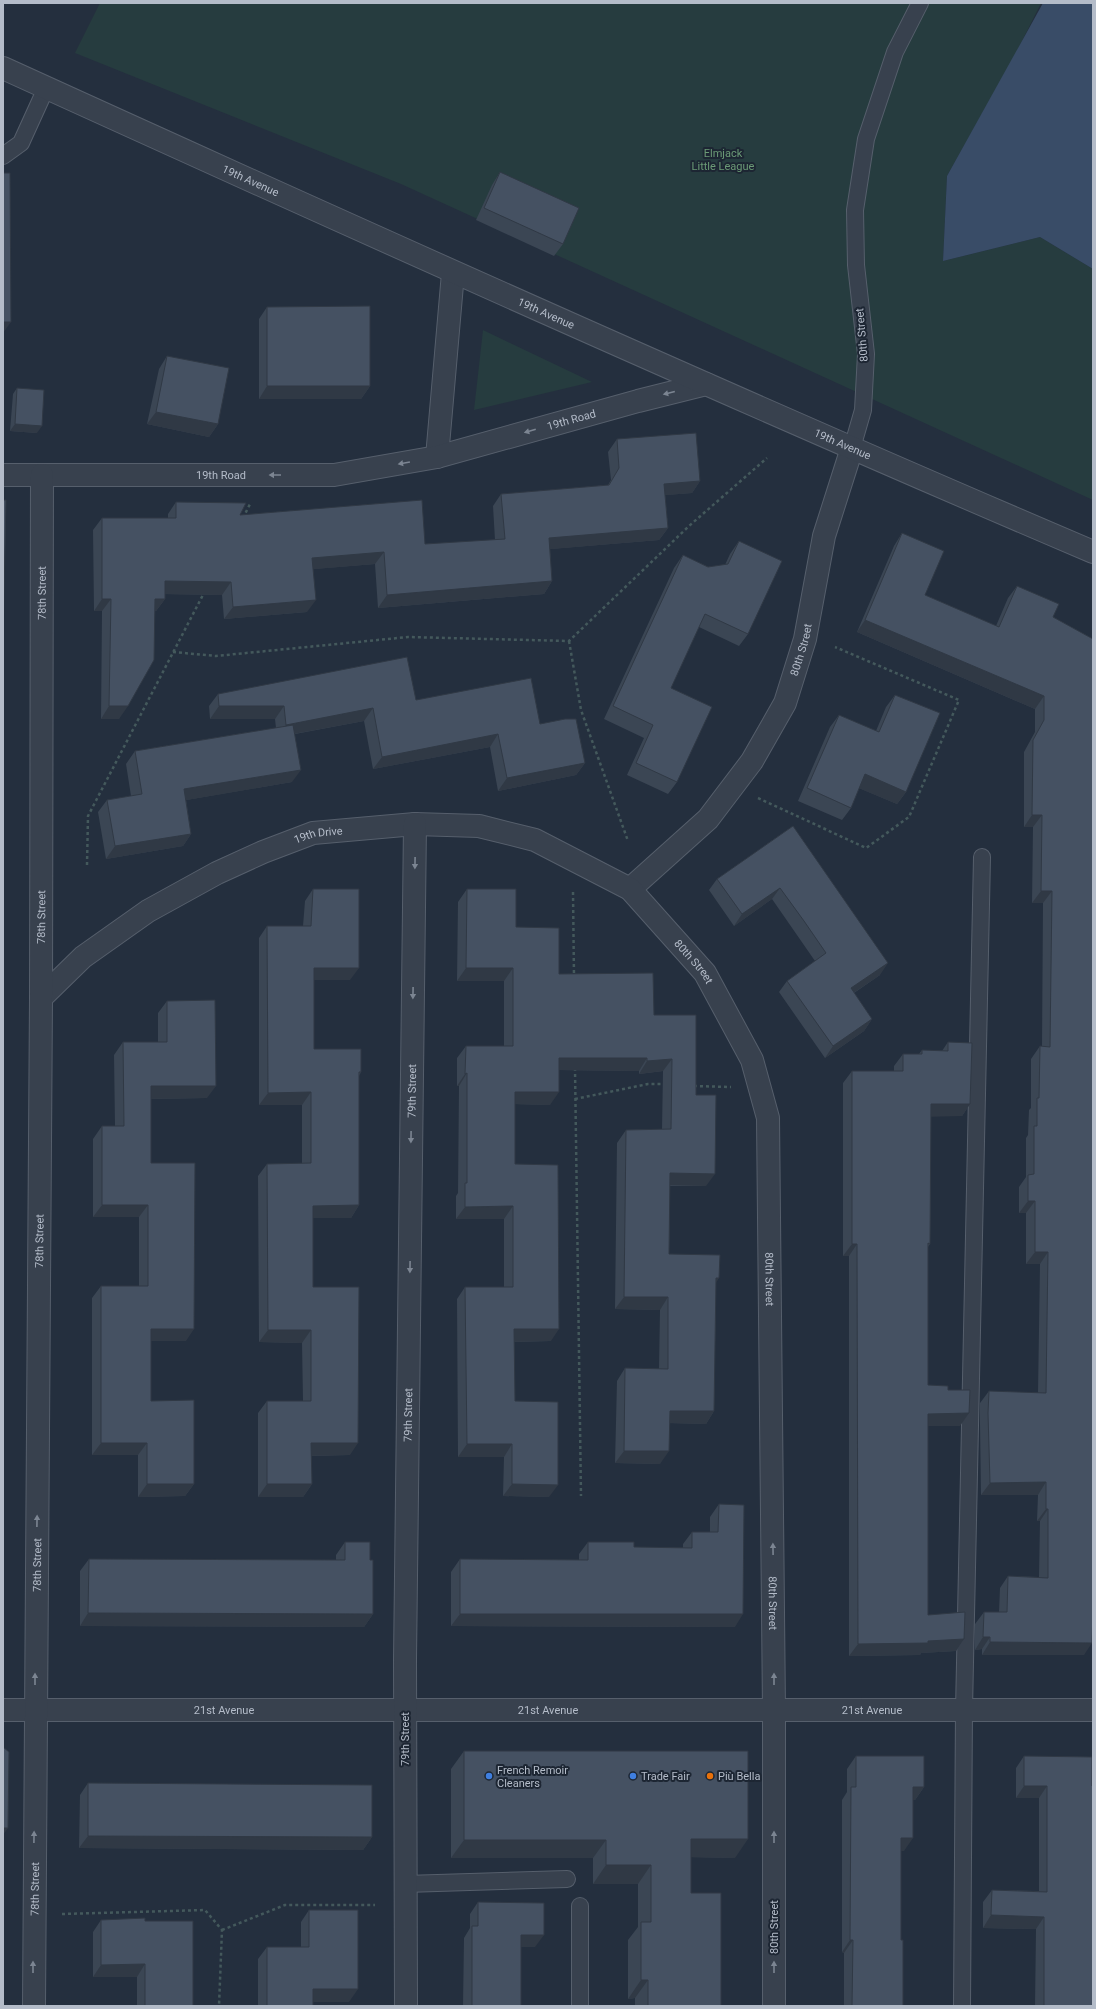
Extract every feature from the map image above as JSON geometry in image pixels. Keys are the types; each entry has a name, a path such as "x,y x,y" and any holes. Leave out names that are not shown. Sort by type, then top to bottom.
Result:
{"street":[{"name":"19th Avenue","path":"3,68 453,273 1093,552"},
{"path":"437,457 453,273"},
{"name":"19th Road","path":"3,475 334,475 437,457 638,401 706,384"},
{"name":"80th Street","path":"774,2006 774,1711 768,1118 752,1060 706,973 651,910 630,889 708,819 752,761 785,703 806,639 824,536 852,448"},
{"name":"78th Street","path":"34,2006 33,1914 41,998 42,475"},
{"name":"19th Drive","path":"41,998 83,957 148,911 217,873 263,852 313,833 415,824 479,826 535,840 630,889"},
{"name":"79th Street","path":"406,2006 405,1710 415,824"},
{"name":"21st Avenue","path":"3,1710 1093,1710"}],"lane":[{"name":"80th Street","path":"852,448 863,410 866,354 856,265 855,210 866,139 895,52 920,3"},
{"path":"3,156 21,143 46,88"},
{"path":"962,2006 964,1710 982,857"},
{"path":"405,1884 566,1879"},
{"path":"580,1906 580,2006"}],"path":[{"path":"173,652 216,656 408,637 569,641 689,526 767,458"},
{"path":"239,525 254,497"},
{"path":"87,865 88,816 206,588"},
{"path":"569,641 581,710 628,841"},
{"path":"754,796 866,848 909,817 959,700 835,647"},
{"path":"573,892 574,979"},
{"path":"575,1067 581,1496"},
{"path":"576,1099 648,1084 671,1085"},
{"path":"687,1085 733,1087"},
{"path":"222,1930 285,1905 375,1905"},
{"path":"33,1914 205,1910 222,1930 219,2006"}],"green space":[{"name":"Elmjack Little League","path":"100,3 1041,3 1014,57 947,176 943,261 1040,237 1093,269 1093,500 401,184 75,53"},
{"path":"483,330 592,382 474,410"}],"water":[{"path":"1043,3 1093,3 1093,269 1040,237 943,261 947,176"}],"building":[{"path":"500,172 579,208 563,244 484,208"},
{"path":"3,173 10,173 11,322 3,322"},
{"path":"370,306 370,386 267,386 267,307"},
{"path":"167,356 229,368 218,424 156,412"},
{"path":"17,388 44,390 42,426 15,424"},
{"path":"696,433 700,481 664,484 668,528 549,538 552,581 387,595 384,552 312,558 316,600 233,607 231,582 165,581 165,599 155,599 154,660 128,706 109,706 111,599 102,599 102,518 176,518 176,502 246,503 240,515 422,500 425,544 505,539 501,494 609,485 619,468 617,439"},
{"path":"3,500 6,500 3,641"},
{"path":"902,533 944,551 925,595 999,627 1017,586 1059,604 1053,617 1093,639 1092,1643 990,1642 990,1637 983,1637 984,1612 1007,1612 1008,1576 1048,1578 1048,1509 1046,1509 1046,1482 990,1483 988,1413 989,1391 1046,1393 1048,1252 1035,1252 1035,1201 1028,1201 1028,1175 1034,1174 1034,1126 1037,1126 1040,1046 1050,1047 1052,891 1041,891 1042,815 1032,815 1033,740 1044,720 1044,696 865,620"},
{"path":"739,541 782,561 748,634 705,614 671,688 712,707 677,782 636,763 653,725 613,706 683,555 708,567 728,564"},
{"path":"407,657 416,700 531,678 540,724 565,719 576,719 585,763 507,778 498,734 382,757 373,708 286,725 284,706 219,706 218,694"},
{"path":"895,695 940,713 906,792 865,774 851,808 807,788 839,715 879,732"},
{"path":"293,725 301,770 184,789 191,834 115,846 107,800 142,794 135,751"},
{"path":"793,826 888,963 851,988 872,1019 833,1046 787,981 826,953 804,921 780,888 742,914 717,879"},
{"path":"313,889 359,889 359,968 314,968 314,1049 361,1049 361,1072 359,1072 359,1205 313,1206 313,1287 359,1287 358,1443 311,1443 312,1484 267,1484 267,1401 311,1401 311,1330 268,1330 267,1164 311,1163 311,1092 268,1093 267,926 311,926"},
{"path":"467,889 516,889 516,927 559,928 559,974 653,973 654,1015 696,1015 696,1095 716,1095 715,1174 670,1173 669,1254 720,1255 719,1278 716,1278 714,1411 670,1411 669,1451 624,1451 625,1368 668,1369 668,1297 624,1297 626,1130 671,1129 672,1059 647,1061 647,1058 559,1058 559,1092 515,1092 515,1164 558,1165 559,1329 514,1329 515,1401 558,1402 558,1485 512,1484 512,1444 467,1444 465,1287 513,1287 513,1206 465,1207 465,1183 467,1183 467,1073 465,1074 466,1046 513,1046 513,968 466,968"},
{"path":"215,1000 216,1086 151,1086 151,1163 195,1163 194,1329 151,1329 151,1401 194,1400 194,1484 147,1484 147,1443 101,1443 101,1286 148,1286 148,1205 102,1205 102,1126 124,1126 123,1042 167,1042 167,1001"},
{"path":"948,1042 972,1043 970,1104 931,1104 930,1244 928,1243 928,1385 948,1386 948,1390 970,1390 969,1413 928,1414 928,1615 965,1612 964,1639 928,1641 928,1643 858,1644 857,1244 852,1244 852,1071 903,1071 903,1054 922,1054 922,1050 948,1051"},
{"path":"719,1504 744,1505 743,1614 460,1614 460,1559 588,1560 588,1542 634,1542 634,1547 692,1548 692,1532 718,1532"},
{"path":"345,1542 370,1542 370,1560 373,1560 373,1614 88,1613 89,1559 345,1560"},
{"path":"3,1747 9,1752 8,1828 3,1828"},
{"path":"464,1751 748,1751 748,1839 691,1839 691,1893 721,1893 721,2006 648,2006 648,1980 641,1980 641,1922 651,1922 651,1865 606,1865 606,1840 464,1840"},
{"path":"856,1756 924,1756 924,1787 913,1787 913,1838 901,1838 901,1940 903,1940 903,2006 852,2006 853,1940 850,1940 851,1787 856,1787"},
{"path":"1024,1756 1092,1757 1093,2006 1044,2006 1044,1917 991,1915 992,1890 1047,1892 1047,1786 1024,1786"},
{"path":"88,1783 372,1785 372,1837 88,1836"},
{"path":"478,1902 544,1903 544,1935 521,1935 521,2006 472,2006 472,1926 478,1926"},
{"path":"309,1910 358,1910 358,1989 313,1989 313,2006 267,2006 267,1947 309,1947"},
{"path":"145,1918 145,1921 193,1921 193,2006 145,2006 145,1964 101,1965 101,1920"}],"place":[{"name":"French Remoir Cleaners","path":"489,1776"},
{"name":"Trade Fair","path":"633,1776"},
{"name":"Più Bella","path":"710,1776"}]}
